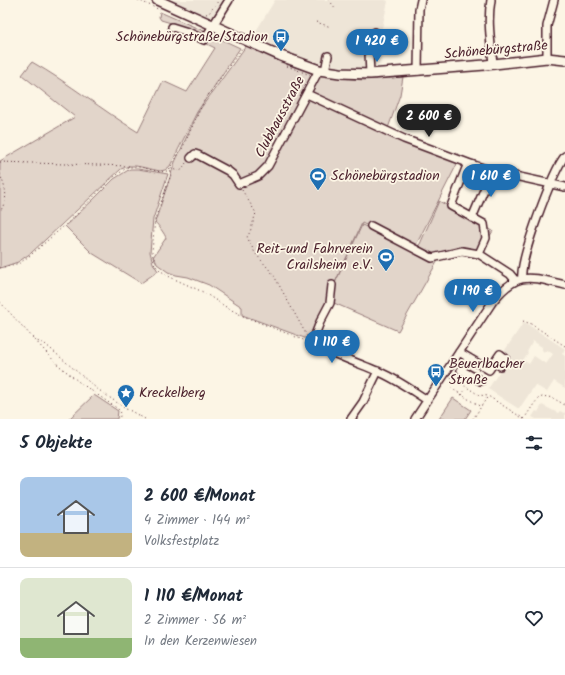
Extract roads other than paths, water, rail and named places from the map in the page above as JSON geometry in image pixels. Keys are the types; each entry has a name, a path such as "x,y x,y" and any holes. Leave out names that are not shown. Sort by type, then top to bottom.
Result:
{"main road":[{"name":"Schönebürgstraße","path":"157,0 247,42 281,56 322,70 340,73 370,74 418,71 547,58 565,60"}],"street":[{"path":"172,27 188,32 204,40 229,0"},
{"path":"418,71 419,9 421,0"},
{"path":"492,0 489,10 489,28 493,64"},
{"path":"547,58 547,26 554,0"},
{"path":"370,74 369,53 375,32"},
{"name":"Clubhausstraße","path":"189,160 195,154 198,155 228,171 233,175 239,184 258,176 268,166 307,94 322,70 328,56"},
{"path":"307,94 404,139 468,163 492,171 565,187"},
{"path":"518,279 550,184 564,159"},
{"path":"468,163 451,206 484,224 486,238 479,254"},
{"path":"472,218 492,171"},
{"path":"371,226 432,258 462,251 479,254 518,279"},
{"path":"415,419 493,301 505,287 518,279 539,279 565,285"},
{"path":"332,285 330,303 320,322 312,343 331,353 378,371 427,400"},
{"path":"459,352 489,370 500,354 505,358 500,366"},
{"path":"468,358 461,370 481,381"},
{"path":"351,419 370,390 378,371"}],"place":[{"name":"Schönebürgstraße/Stadion","path":"281,52"},
{"name":"Schönebürgstadion","path":"318,191"},
{"name":"Reit-und Fahrverein Crailsheim e.V.","path":"386,272"},
{"name":"Beuerlbacher Straße","path":"436,387"},
{"name":"Kreckelberg","path":"126,408"}]}
